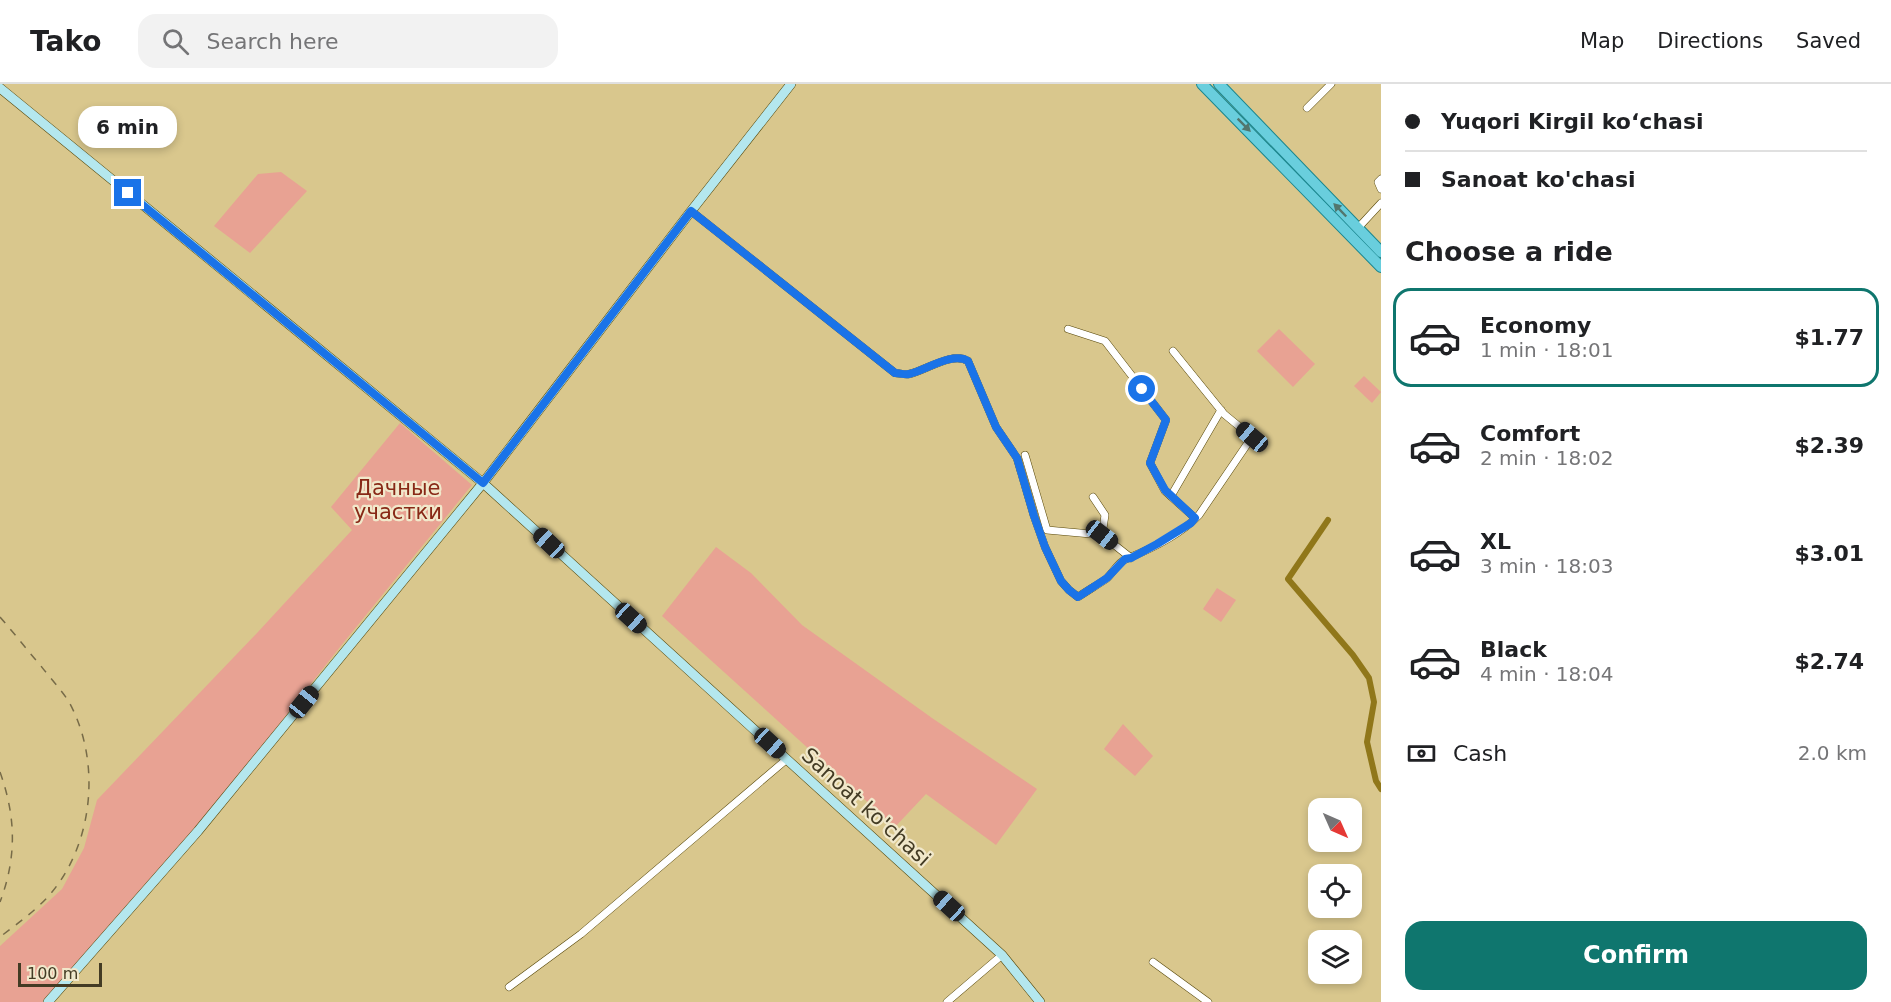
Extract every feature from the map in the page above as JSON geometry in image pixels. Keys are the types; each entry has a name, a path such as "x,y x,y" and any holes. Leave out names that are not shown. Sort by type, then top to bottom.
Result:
{"main road":[{"path":"48,1002 198,831 483,483 791,84"},
{"path":"1202,84 1381,267"},
{"path":"1219,84 1381,252"},
{"name":"Sanoat ko'chasi","path":"0,88 483,483 1002,955 1041,1002"}],"street":[{"path":"1307,108 1331,84"},
{"path":"1381,179 1378,182 1381,189"},
{"path":"1358,228 1381,203"},
{"path":"691,211 895,373 909,374 933,364 964,358 968,361 996,427 1017,458 1045,547 1061,581 1078,597 1107,578 1125,559 1157,544 1191,523 1253,437 1221,410 1173,351"},
{"path":"1068,329 1105,341 1166,420 1150,463 1165,490 1195,518"},
{"path":"1171,496 1221,410"},
{"path":"1025,455 1047,530 1102,535 1131,558"},
{"path":"1093,497 1105,515 1102,535"},
{"path":"509,987 581,934 787,759"},
{"path":"947,1002 1002,955"},
{"path":"1153,962 1208,1002"}],"green space":[{"path":"281,172 307,191 250,253 214,226 258,174"},
{"path":"1279,329 1315,364 1293,387 1257,351"},
{"path":"1364,376 1381,392 1372,403 1354,386"},
{"name":"Дачные участки","path":"400,423 472,485 340,647 159,877 44,1002 0,1002 0,946 62,889 84,848 97,800 352,530 331,507"},
{"path":"716,547 751,573 802,625 932,718 1037,789 996,845 926,794 895,827 662,616"},
{"path":"1217,588 1236,600 1221,622 1203,609"},
{"path":"1123,724 1153,756 1135,776 1104,749"}],"waterway":[{"path":"1328,520 1288,579 1353,655 1369,678 1374,702 1367,742 1376,781 1381,789"}],"railway":[{"path":"0,617 69,702 86,749 89,774 84,825 77,849 66,872 40,905 0,937"},
{"path":"0,772 12,821 12,853 0,902"}],"route":[{"path":"128,193 483,483 691,211 895,373 909,374 933,364 959,358 968,361 996,427 1017,458 1045,547 1061,581 1078,597 1107,578 1125,559 1157,544 1191,523 1195,518 1165,490 1150,463 1166,420 1142,389"}]}
